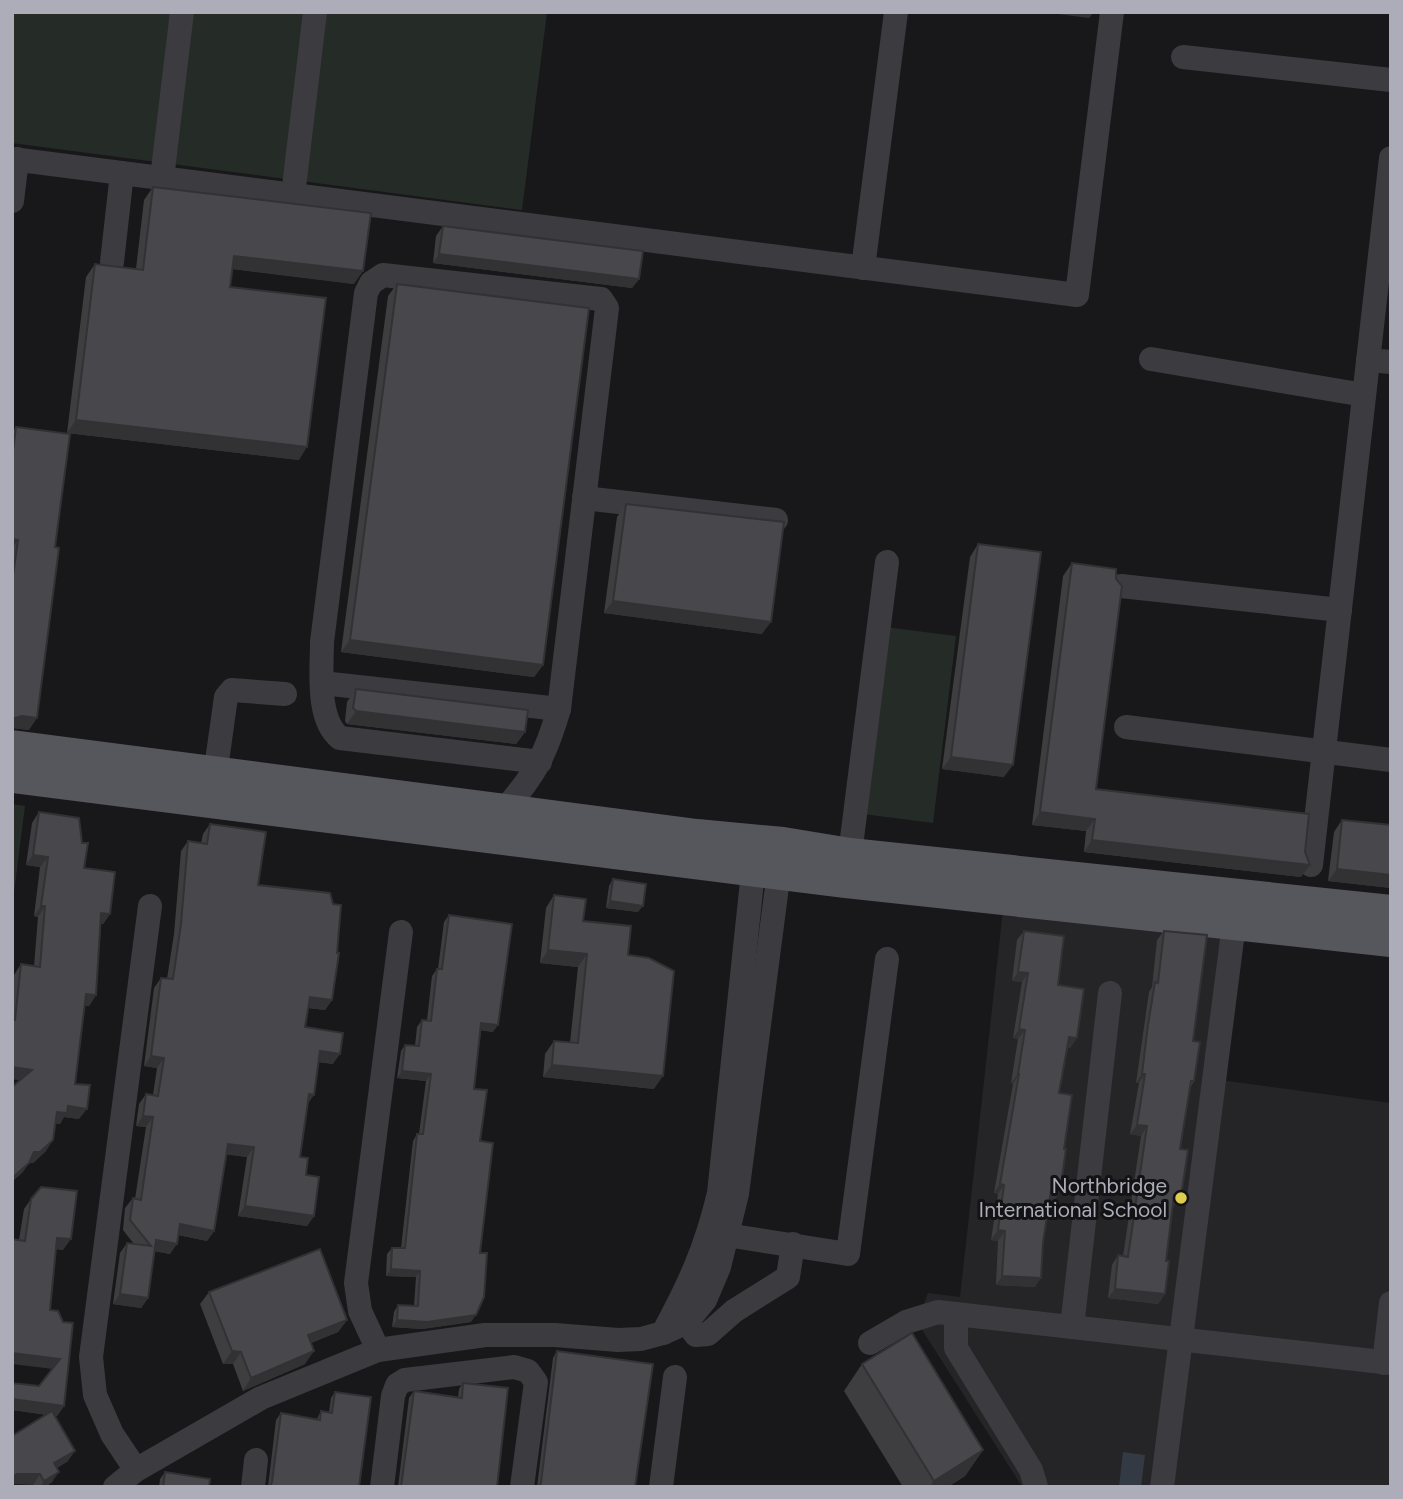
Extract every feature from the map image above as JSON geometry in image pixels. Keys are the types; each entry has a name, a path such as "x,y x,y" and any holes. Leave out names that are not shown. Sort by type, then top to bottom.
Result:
{"main road":[{"path":"12,746 504,810 768,856 1234,924 1391,941"},
{"path":"12,777 212,802 768,856 850,854 1391,911"}],"street":[{"path":"162,178 182,12"},
{"path":"292,195 315,12"},
{"path":"863,268 896,12"},
{"path":"12,201 15,159 1077,295 1112,12"},
{"path":"1183,57 1391,80"},
{"path":"1311,865 1364,395 1379,361 1391,158"},
{"path":"112,262 122,173"},
{"path":"504,810 529,782 540,762 559,709 607,308 601,299 383,275 375,278 366,293 322,642 322,684 328,725 340,738 540,762"},
{"path":"1151,359 1364,395"},
{"path":"584,498 776,520"},
{"path":"850,854 887,562"},
{"path":"1121,586 1340,610"},
{"path":"322,684 559,709"},
{"path":"212,802 226,698 232,690 285,694"},
{"path":"1126,727 1391,760"},
{"path":"115,1487 136,1470 261,1398 378,1350 485,1335 641,1339 663,1333 682,1315 705,1300 719,1267 719,1193 768,856"},
{"path":"136,1470 111,1434 95,1395 90,1357 150,906"},
{"path":"1162,1487 1234,924"},
{"path":"378,1350 360,1311 356,1283 401,932"},
{"path":"720,1234 848,1254 887,959"},
{"path":"1072,1327 1110,993"},
{"path":"682,1315 696,1335 708,1334 734,1311 788,1277 793,1244"},
{"path":"870,1343 906,1322 938,1312 1387,1363 1391,1303"},
{"path":"956,1314 956,1348 1031,1471 1036,1487"},
{"path":"383,1487 393,1396 397,1385 405,1380 514,1367 527,1371 536,1382 522,1487"},
{"path":"661,1487 675,1377"},
{"path":"253,1487 256,1460"}],"shaded area":[{"path":"12,12 547,12 522,210 12,143"},
{"path":"885,627 956,636 933,823 863,814"},
{"path":"12,804 25,806 12,909"},
{"name":"Northbridge International School","path":"1003,910 1221,938 1205,1078 1391,1103 1391,1487 1020,1487 917,1322 928,1293 960,1297"},
{"path":"1123,1452 1145,1455 1141,1487 1119,1487"}],"building":[{"path":"153,187 371,213 363,271 234,256 230,287 326,298 307,447 76,420 95,264 143,270"},
{"path":"443,226 643,251 639,279 439,254"},
{"path":"397,284 589,308 543,665 350,640"},
{"path":"16,427 70,434 55,547 59,548 37,718 22,716 12,719 12,582 18,540 12,539 12,458"},
{"path":"626,504 784,522 771,622 613,601"},
{"path":"978,544 1041,552 1013,765 951,757"},
{"path":"1072,563 1116,569 1116,579 1122,586 1096,789 1309,814 1305,852 1310,865 1092,840 1095,819 1040,812"},
{"path":"356,689 528,710 525,732 356,711 353,708"},
{"path":"39,812 79,818 82,843 88,843 84,868 115,872 110,914 101,913 96,995 86,994 75,1084 90,1085 87,1109 68,1106 67,1113 57,1112 53,1140 40,1152 34,1152 29,1163 12,1178 12,1087 32,1070 12,1067 12,1020 15,1020 21,964 40,967 45,906 41,906 48,857 33,855"},
{"path":"1342,820 1391,825 1391,875 1337,869"},
{"path":"210,824 266,832 258,885 330,893 333,904 341,905 339,953 332,1000 310,997 305,1027 343,1033 340,1054 320,1051 314,1095 309,1094 300,1157 308,1158 306,1175 319,1177 314,1216 245,1206 254,1147 228,1144 214,1231 180,1224 177,1244 156,1240 148,1298 120,1294 127,1243 151,1246 130,1220 133,1198 141,1200 153,1117 143,1116 146,1094 158,1096 164,1058 151,1056 161,978 173,979 188,841 207,844"},
{"path":"613,879 646,884 643,906 610,901"},
{"path":"554,895 586,899 583,921 631,926 628,955 649,958 674,971 663,1076 552,1065 554,1041 578,1043 587,954 548,950"},
{"path":"449,915 512,924 498,1025 481,1023 474,1089 487,1090 480,1141 493,1143 480,1253 487,1253 484,1297 476,1315 427,1322 397,1320 398,1305 418,1306 420,1271 391,1269 392,1248 405,1248 417,1134 423,1134 431,1074 402,1071 405,1045 419,1046 422,1020 431,1021 437,969 442,969"},
{"path":"1024,931 1064,936 1058,985 1084,989 1077,1038 1069,1037 1059,1093 1072,1095 1060,1192 1051,1191 1043,1242 1041,1278 1002,1276 1005,1231 998,1230 1004,1185 1000,1184 1025,1030 1019,1029 1028,973 1018,972"},
{"path":"1164,931 1207,935 1193,1041 1200,1042 1180,1149 1188,1150 1181,1196 1174,1195 1165,1294 1115,1289 1118,1255 1128,1257 1147,1126 1137,1125 1145,1074 1142,1074 1148,1025 1155,982 1158,983"},
{"path":"41,1187 77,1191 71,1239 57,1238 50,1310 58,1311 63,1322 73,1323 64,1406 12,1399 12,1383 39,1386 60,1359 12,1353 12,1239 25,1241 31,1199"},
{"path":"320,1249 347,1320 308,1335 314,1351 251,1378 241,1352 232,1351 209,1292"},
{"path":"912,1333 983,1450 934,1481 862,1364"},
{"path":"557,1351 653,1364 635,1487 539,1487"},
{"path":"463,1383 508,1388 497,1487 401,1487 414,1391 462,1398"},
{"path":"335,1392 371,1397 359,1487 270,1487 281,1413 320,1420 321,1411 332,1413"},
{"path":"52,1411 75,1451 54,1463 59,1472 44,1481 40,1474 17,1474 12,1477 12,1436"},
{"path":"165,1472 210,1479 209,1487 163,1487"}],"place":[{"name":"Northbridge International School","path":"1181,1198"}]}
